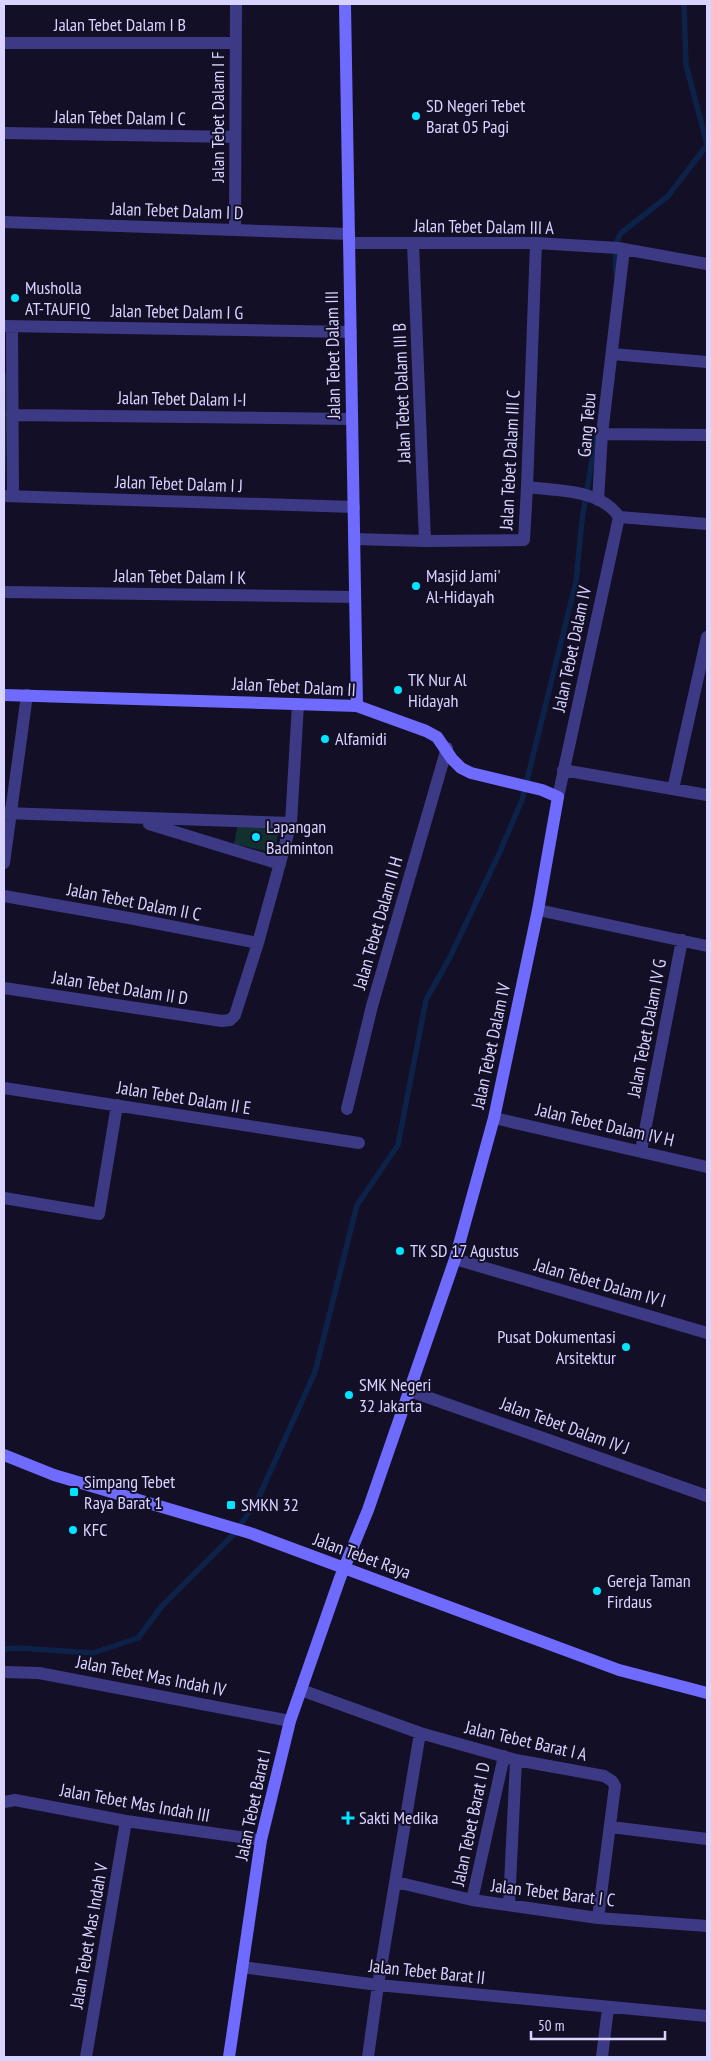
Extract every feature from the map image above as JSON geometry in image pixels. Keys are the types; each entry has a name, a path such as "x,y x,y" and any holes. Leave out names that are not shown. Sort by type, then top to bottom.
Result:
{"street":[{"name":"Jalan Tebet Dalam I F","path":"235,230 236,4"},
{"name":"Jalan Tebet Dalam III","path":"345,4 357,706"},
{"name":"Jalan Tebet Dalam I B","path":"4,43 235,43"},
{"name":"Jalan Tebet Dalam I C","path":"4,133 235,137"},
{"name":"Jalan Tebet Dalam I D","path":"4,222 235,230 349,239"},
{"name":"Jalan Tebet Dalam III A","path":"349,239 413,243 536,243 617,248 707,264"},
{"name":"Jalan Tebet Dalam III B","path":"413,243 425,541"},
{"name":"Jalan Tebet Dalam III C","path":"354,539 425,541 523,540 527,487 536,243"},
{"name":"Gang Tebu","path":"591,497 602,434 612,354 617,248"},
{"name":"Jalan Tebet Dalam I G","path":"8,326 351,332"},
{"path":"8,326 12,415 8,496"},
{"path":"612,354 707,362"},
{"name":"Jalan Tebet Dalam I-I","path":"12,415 352,419"},
{"path":"602,434 707,435"},
{"path":"527,487 591,497 614,509 619,516 707,524"},
{"name":"Jalan Tebet Dalam I J","path":"8,496 354,507"},
{"name":"Jalan Tebet Dalam IV","path":"344,1568 368,1510 455,1258 494,1118 538,910 563,770 619,516"},
{"name":"Jalan Tebet Dalam I K","path":"4,592 355,597"},
{"path":"673,788 707,637"},
{"name":"Jalan Tebet Dalam II","path":"4,694 357,706 426,731 437,737 452,759 466,770 483,777 542,790 558,797"},
{"path":"4,862 8,812 27,695"},
{"path":"258,943 291,824 298,704"},
{"name":"Jalan Tebet Dalam II H","path":"347,1109 372,1006 446,748"},
{"path":"563,770 707,794"},
{"path":"8,812 132,819 291,824"},
{"path":"132,819 280,864"},
{"name":"Jalan Tebet Dalam II C","path":"4,896 258,943"},
{"path":"538,910 707,946"},
{"name":"Jalan Tebet Dalam IV G","path":"641,1151 682,940"},
{"name":"Jalan Tebet Dalam II D","path":"4,988 222,1021 230,1020 235,1015 258,943"},
{"name":"Jalan Tebet Dalam II E","path":"4,1088 359,1143"},
{"path":"4,1198 99,1214 117,1105"},
{"name":"Jalan Tebet Dalam IV H","path":"494,1118 707,1167"},
{"name":"Jalan Tebet Dalam IV I","path":"455,1258 707,1333"},
{"name":"Jalan Tebet Dalam IV J","path":"410,1391 707,1496"},
{"name":"Jalan Tebet Raya","path":"4,1455 68,1479 230,1527 619,1670 707,1693"},
{"name":"Jalan Tebet Barat I","path":"229,2057 260,1840 290,1720 344,1568"},
{"name":"Jalan Tebet Mas Indah IV","path":"4,1672 39,1673 290,1720"},
{"name":"Jalan Tebet Barat I A","path":"300,1690 420,1733 510,1758 604,1776 612,1781 615,1786 611,1827 598,1918"},
{"path":"368,2057 378,1985 420,1733"},
{"name":"Jalan Tebet Barat I D","path":"472,1900 510,1758"},
{"name":"Jalan Tebet Barat I D","path":"509,1905 510,1758"},
{"name":"Jalan Tebet Mas Indah III","path":"4,1802 15,1800 126,1821 260,1840"},
{"name":"Jalan Tebet Mas Indah V","path":"86,2057 126,1821"},
{"path":"611,1827 707,1839"},
{"name":"Jalan Tebet Barat I C","path":"396,1882 472,1900 598,1918 707,1926"},
{"name":"Jalan Tebet Barat II","path":"242,1967 378,1985 608,2008"},
{"path":"602,2057 608,2008 707,2016"}],"green space":[{"path":"4,373 9,373 5,490 4,490"},
{"name":"Lapangan Badminton","path":"238,822 279,830 274,853 234,844"}],"waterway":[{"path":"684,4 686,65 707,144"},
{"path":"616,275 615,245 621,233 668,196 707,145"},
{"path":"4,1649 19,1648 93,1653 138,1638 162,1606 235,1533 258,1499 315,1372 357,1205 398,1145 426,1000 449,959 498,856 522,800 576,582 582,520 597,430"}],"place":[{"name":"SD Negeri Tebet Barat 05 Pagi","path":"416,116"},
{"name":"Musholla AT-TAUFIQ","path":"15,298"},
{"name":"Masjid Jami' Al-Hidayah","path":"416,586"},
{"name":"TK Nur Al Hidayah","path":"398,690"},
{"name":"Alfamidi","path":"325,739"},
{"name":"Lapangan Badminton","path":"256,837"},
{"name":"TK SD 17 Agustus","path":"400,1251"},
{"name":"Pusat Dokumentasi Arsitektur","path":"626,1347"},
{"name":"SMK Negeri 32 Jakarta","path":"349,1395"},
{"name":"Simpang Tebet Raya Barat 1","path":"74,1492"},
{"name":"SMKN 32","path":"231,1505"},
{"name":"KFC","path":"73,1530"},
{"name":"Gereja Taman Firdaus","path":"597,1591"},
{"name":"Sakti Medika","path":"348,1818"}]}
